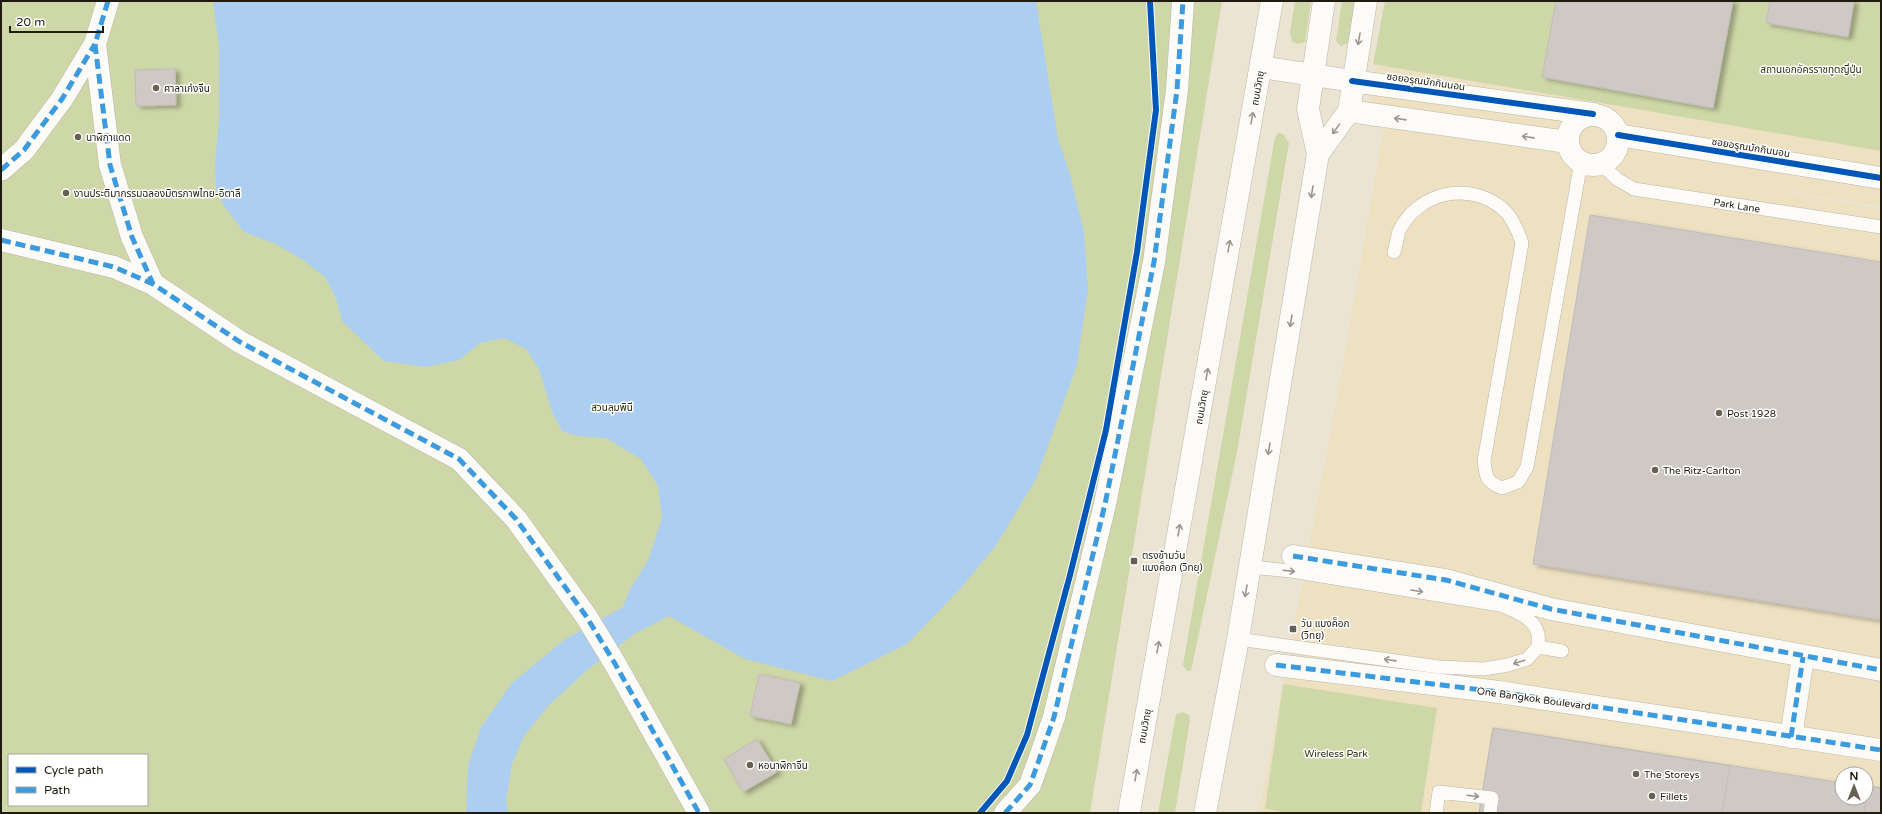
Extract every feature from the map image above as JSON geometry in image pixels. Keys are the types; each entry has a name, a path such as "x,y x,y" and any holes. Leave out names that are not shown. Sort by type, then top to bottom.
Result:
{"street":[{"path":"1,170 24,150 62,99 95,44 108,1"},
{"path":"1005,813 1030,785 1054,717 1105,504 1154,262 1176,90 1183,1"},
{"name":"ถนนวิทยุ","path":"1129,813 1272,1"},
{"path":"1205,813 1238,638 1318,154 1308,109 1324,1"},
{"path":"1318,154 1349,111 1352,81 1366,1"},
{"path":"95,44 110,165 132,238 153,284"},
{"name":"ซอยอรุณมักกินนอน","path":"1261,68 1593,114 1609,120 1615,126 1618,135 1881,178"},
{"path":"1349,111 1567,142"},
{"path":"1593,114 1581,118 1571,126 1567,142 1574,157 1591,163 1611,157 1616,151 1618,135"},
{"path":"1,240 114,267 153,284 240,342 459,459 516,519 586,616 614,662 699,813"},
{"path":"1294,556 1446,580 1551,609 1881,670"},
{"path":"1791,737 1803,656"},
{"name":"One Bangkok Boulevard","path":"1276,665 1499,692 1881,750"}],"lane":[{"name":"Park Lane","path":"1591,163 1634,189 1881,227"},
{"path":"1394,252 1399,232 1409,215 1426,201 1445,194 1466,192 1486,198 1503,209 1515,225 1522,243 1484,461 1486,476 1491,483 1502,488 1518,482 1527,467 1591,163"},
{"path":"1238,638 1439,667 1484,669 1508,665 1527,659 1538,647 1538,633 1531,624 1519,612 1500,605 1291,571 1250,567"},
{"path":"1538,647 1562,651"},
{"path":"1436,813 1439,792 1492,798 1490,813"}],"shaded area":[{"path":"1387,1 1881,1 1881,206 1707,179 1881,209 1881,813 1259,813 1342,373 1384,126 1368,124"}],"green space":[{"name":"สวนลุมพินี","path":"1,1 1222,1 1090,813 1,813"},
{"path":"1295,1 1311,1 1305,42 1298,44 1292,42 1290,32"},
{"path":"1342,1 1355,1 1348,43 1341,46 1336,41"},
{"name":"สถานเอกอัครราชทูตญี่ปุ่น","path":"1385,1 1881,1 1881,151 1373,64"},
{"path":"1278,133 1283,134 1289,143 1237,452 1191,671 1187,671 1183,665 1275,137"},
{"name":"Wireless Park","path":"1283,684 1437,708 1421,813 1290,813 1265,809"},
{"path":"1183,712 1189,715 1190,720 1175,813 1158,813 1176,714"}],"water":[{"path":"213,1 1036,1 1058,139 1070,174 1084,232 1088,289 1077,365 1036,479 997,544 961,588 907,644 832,681 745,659 669,616 634,634 587,670 550,704 524,736 512,764 506,801 508,813 466,813 468,766 481,727 512,683 564,640 623,607 630,589 648,561 662,518 658,486 641,459 606,438 578,436 562,431 552,412 539,369 526,349 504,338 480,343 459,360 426,367 384,361 342,321 336,298 325,277 303,260 276,244 244,232 224,206 216,188 215,165 219,118 219,45"}],"building":[{"path":"1556,1 1733,1 1713,108 1542,77"},
{"path":"1770,1 1854,1 1848,37 1766,23"},
{"name":"ศาลาเก๋งจีน","path":"175,69 176,105 136,106 135,70"},
{"name":"Post 1928","path":"1590,215 1881,262 1881,620 1533,564"},
{"path":"759,674 800,683 791,724 750,716"},
{"name":"The Storeys","path":"1493,728 1730,766 1722,813 1479,813"},
{"name":"The Storeys","path":"1493,728 1834,782 1834,806 1874,806 1874,787 1881,788 1881,813 1479,813"},
{"name":"หอนาฬิกาจีน","path":"757,739 777,772 743,792 724,759"},
{"path":"1874,787 1881,788 1881,813 1864,813 1865,806 1874,806"}],"marked path":[{"path":"108,1 95,44 110,165 132,237 153,284 240,342 459,459 516,519 586,616 614,662 699,813"},
{"path":"1005,813 1030,785 1054,717 1105,504 1154,262 1177,90 1183,1"},
{"path":"1,170 24,150 62,99 95,44"},
{"path":"1,240 114,267 153,284"},
{"path":"1293,556 1446,580 1551,609 1881,670"},
{"path":"1791,737 1803,657"},
{"path":"1276,665 1499,692 1881,750"}],"cycle path":[{"path":"980,813 1007,781 1027,735 1070,575 1106,430 1137,252 1156,110 1150,1"},
{"path":"1352,81 1593,114"},
{"path":"1618,135 1881,178"}],"place":[{"name":"ศาลาเก๋งจีน","path":"156,88"},
{"name":"นาฬิกาแดด","path":"78,137"},
{"name":"งานประติมากรรมฉลองมิตรภาพไทย-อิตาลี","path":"66,193"},
{"name":"Post 1928","path":"1719,413"},
{"name":"The Ritz-Carlton","path":"1655,470"},
{"name":"ตรงข้ามวัน แบงค็อก (วิทยุ)","path":"1134,561"},
{"name":"วัน แบงค็อก (วิทยุ)","path":"1293,629"},
{"name":"หอนาฬิกาจีน","path":"750,765"},
{"name":"The Storeys","path":"1636,774"},
{"name":"Fillets","path":"1652,796"}]}
